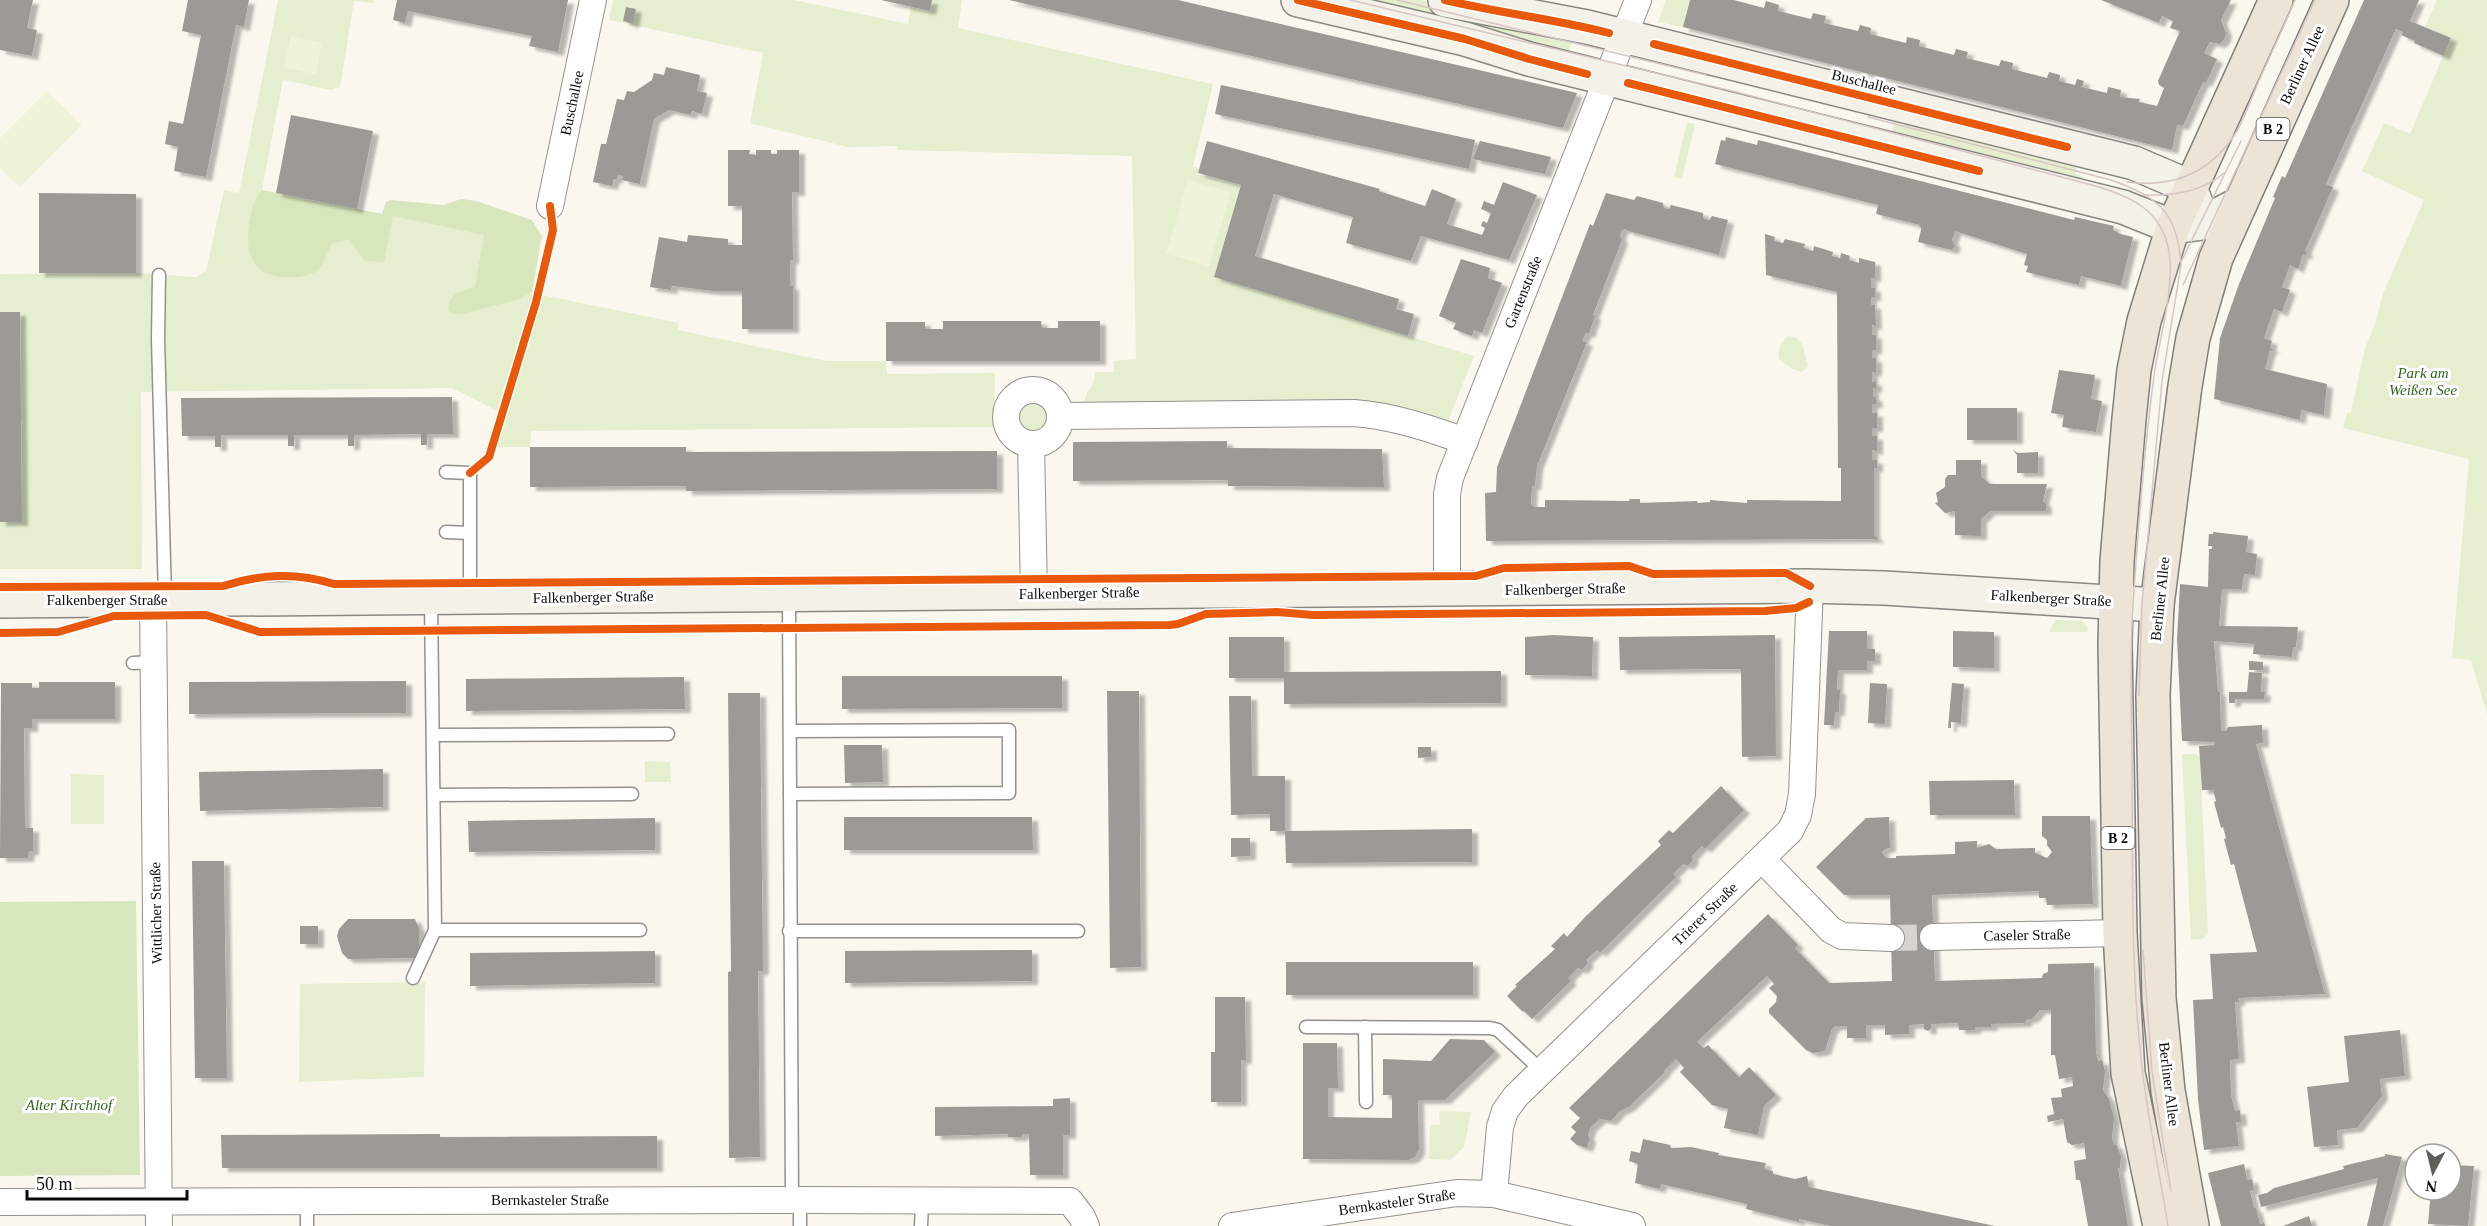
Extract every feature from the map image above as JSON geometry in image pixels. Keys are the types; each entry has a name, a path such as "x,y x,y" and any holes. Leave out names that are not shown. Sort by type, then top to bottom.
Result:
{"main road":[{"name":"B 2","path":"2160,1226 2128,1073 2120,933 2117,561 2134,370 2144,321 2188,225 2190,187 2276,0"},
{"name":"Berliner Allee","path":"2192,1226 2169,1091 2159,998 2153,695 2157,605 2193,338 2216,258 2332,0"}],"street":[{"name":"Buschallee","path":"550,207 593,0"},
{"path":"1298,0 1465,39 1529,59 2188,225 2216,258"},
{"name":"Buschallee","path":"1445,0 1478,8 1536,16 1624,36 2134,163 2190,187"},
{"name":"Gartenstraße","path":"1447,591 1447,494 1450,478 1638,0"},
{"path":"2188,225 2239,204"},
{"path":"1026,390 1042,391 1055,401 1060,416 1055,432 1048,439 1031,444 1014,437 1009,430 1005,413 1012,398 1026,390"},
{"path":"1060,416 1354,413 1382,415 1404,420 1465,441"},
{"path":"1031,444 1034,594"},
{"name":"Falkenberger Straße","path":"0,601 1447,591 1810,586 1884,588 2157,605"},
{"name":"Trierer Straße","path":"1494,1194 1500,1127 1505,1111 1516,1096 1790,831 1800,805 1810,586"},
{"name":"Wittlicher Straße","path":"159,600 143,662 159,1226"},
{"path":"1762,859 1831,930 1842,936 1891,938"},
{"name":"Caseler Straße","path":"1933,937 2120,933"},
{"name":"Bernkasteler Straße","path":"1232,1226 1435,1195 1494,1194 1632,1226"},
{"name":"Bernkasteler Straße","path":"0,1202 796,1200 922,1214 1070,1201 1086,1226"}],"lane":[{"path":"159,275 159,600"},
{"path":"446,472 470,473 470,599"},
{"path":"446,532 469,532"},
{"path":"789,596 789,931 796,1200 800,1226"},
{"path":"413,978 435,930 431,598"},
{"path":"790,731 1009,730 1009,793 790,794"},
{"path":"433,735 668,734"},
{"path":"434,795 632,795"},
{"path":"435,930 640,930"},
{"path":"789,931 1078,932"},
{"path":"1306,1027 1490,1028 1498,1030 1542,1071"},
{"path":"1365,1027 1366,1102"},
{"path":"307,1201 307,1226"}],"green space":[{"path":"278,0 374,0 373,3 354,1 340,87 331,90 283,80 262,190 382,214 386,202 543,235 532,293 679,323 678,330 827,361 886,361 887,374 995,373 994,427 531,431 530,447 486,447 497,411 452,388 141,392 142,569 0,569 0,522 22,522 20,313 0,312 0,274 136,273 196,277 206,271 224,190 239,193"},
{"path":"613,0 794,0 908,24 911,7 929,11 932,0 962,0 958,28 1213,84 1193,166 1199,168 1198,174 1241,185 1214,277 1474,356 1446,426 1084,410 1085,398 1095,372 1114,372 1114,361 1136,359 1132,156 897,150 897,146 848,147 750,123 763,53 609,20"},
{"path":"1328,0 1422,0 1491,16 1576,31 1565,62"},
{"path":"1666,0 1690,0 1683,27 1658,22"},
{"name":"Park am Weißen See","path":"2437,0 2487,0 2487,714 2471,660 2452,658 2469,459 2343,428 2347,413 2351,412 2365,348 2375,324 2383,294 2424,200 2362,171 2384,123 2410,134 2451,38 2425,27"},
{"path":"291,36 322,43 316,74 284,68"},
{"path":"47,91 82,125 20,187 0,168 0,138"},
{"path":"1895,118 2077,166 2076,174 2083,176 2080,187 1891,135"},
{"path":"1687,122 1695,124 1682,179 1674,177"},
{"path":"1188,180 1231,192 1209,266 1166,254"},
{"path":"262,190 382,214 386,202 391,200 443,205 461,199 476,201 532,220 541,235 532,292 520,299 462,314 453,314 448,310 450,299 457,293 475,287 484,235 393,216 384,262 365,261 349,239 332,244 318,270 312,273 293,277 268,274 254,262 248,243 252,211 255,200"},
{"path":"1788,336 1797,338 1802,344 1808,366 1802,372 1792,369 1779,359 1780,346"},
{"path":"1032,397 1039,398 1045,403 1050,409 1050,423 1045,429 1039,434 1032,435 1025,434 1019,429 1014,423 1013,416 1014,409 1019,403 1025,398"},
{"path":"2055,620 2082,621 2088,628 2087,632 2049,632"},
{"path":"2182,754 2196,754 2200,757 2208,934 2203,939 2191,940"},
{"path":"645,761 670,762 671,782 645,782"},
{"path":"71,774 104,775 104,824 71,824"},
{"name":"Alter Kirchhof","path":"136,901 140,1175 0,1176 0,902"},
{"path":"425,982 424,1077 299,1082 300,984"},
{"path":"1439,1111 1471,1112 1464,1147 1450,1160 1429,1159 1430,1125 1440,1125"}],"building":[{"path":"0,0 33,0 27,28 37,30 32,56 0,50"},
{"path":"188,0 249,0 244,27 236,25 206,177 174,171 178,147 165,144 169,121 183,124 201,35 182,31"},
{"path":"397,0 568,0 558,52 529,46 532,36 408,11 405,23 393,20"},
{"path":"881,0 932,0 930,11"},
{"path":"1009,0 1178,0 1577,93 1563,128"},
{"path":"1690,0 1734,0 1764,8 1766,1 1779,5 1778,11 1811,19 1813,13 1826,16 1824,23 1858,31 1860,25 1871,28 1870,34 1906,43 1907,37 1920,40 1919,46 1954,55 1956,49 1968,52 1966,58 1999,66 2001,60 2013,63 2012,69 2047,78 2049,72 2060,75 2059,81 2075,85 2077,79 2084,81 2082,87 2107,93 2108,87 2121,90 2120,97 2140,99 2139,102 2157,106 2164,88 2159,85 2158,81 2180,31 2170,28 2173,21 2162,16 2159,23 2101,0 2231,0 2221,20 2226,33 2225,38 2220,44 2210,42 2204,53 2217,59 2206,83 2203,82 2183,126 2177,125 2172,150 1683,27"},
{"path":"2364,0 2419,0 2410,21 2451,38 2444,56 2414,43 2415,41 2401,35 2403,32 2396,29 2326,184 2333,187 2305,251 2306,256 2303,254 2298,269 2290,265 2282,287 2290,290 2282,312 2274,309 2264,338 2272,341 2270,348 2275,350 2270,350 2265,369 2327,384 2324,415 2301,410 2300,420 2214,399 2220,338 2239,284 2282,176 2285,178"},
{"path":"626,7 636,9 633,24 623,21"},
{"path":"666,67 700,75 697,91 707,93 702,114 692,111 691,115 669,110 654,119 640,184 622,180 623,176 618,175 612,186 593,182 601,144 606,144 617,99 624,100 627,91 634,92 652,80 654,73 664,75"},
{"path":"1221,85 1475,140 1469,169 1215,114"},
{"path":"291,115 373,131 357,209 276,193"},
{"path":"1726,137 1757,145 1758,140 2074,220 2075,217 2114,226 2113,230 2133,237 2121,286 2081,276 2079,285 2026,272 2028,266 2024,265 2027,254 1955,231 1952,240 1955,246 1952,250 1918,242 1920,225 1876,214 1878,205 1715,164 1721,140 1725,141"},
{"path":"1207,141 1380,189 1379,191 1425,206 1432,189 1456,199 1447,224 1482,235 1485,228 1481,226 1483,221 1487,223 1491,213 1481,209 1484,201 1494,205 1503,182 1537,195 1509,260 1421,236 1411,261 1346,243 1353,217 1274,194 1255,256 1399,299 1396,309 1414,314 1408,336 1214,277 1241,185 1198,173"},
{"path":"1480,141 1551,157 1545,174 1473,159"},
{"path":"728,150 750,150 749,154 756,155 756,150 771,150 771,154 777,154 777,150 799,150 799,192 792,192 793,260 790,260 790,286 793,286 793,329 742,329 742,291 714,291 672,286 671,290 650,287 659,237 687,242 688,235 728,239 728,245 742,245 742,206 728,206"},
{"path":"39,193 136,194 136,273 39,273"},
{"path":"1606,193 1634,200 1637,196 1663,203 1664,208 1669,209 1671,205 1703,213 1703,218 1709,220 1712,216 1728,220 1719,255 1626,229 1622,230 1620,236 1622,240 1593,315 1595,316 1589,334 1586,333 1582,341 1587,342 1537,466 1535,486 1532,486 1531,504 1534,507 1545,507 1545,500 1629,501 1630,499 1640,499 1640,503 1697,501 1698,503 1710,502 1710,500 1747,503 1747,500 1841,501 1841,468 1838,468 1837,292 1766,275 1765,234 1775,237 1774,241 1783,243 1785,239 1805,244 1804,248 1813,251 1814,246 1833,252 1832,256 1840,258 1841,253 1850,256 1849,260 1859,263 1859,258 1875,262 1875,278 1871,278 1871,288 1875,288 1875,297 1871,297 1871,305 1875,305 1876,326 1872,325 1872,335 1876,335 1876,350 1872,350 1872,358 1876,358 1876,373 1872,372 1872,382 1876,381 1873,397 1876,397 1877,404 1872,404 1872,413 1877,413 1877,428 1872,428 1872,436 1877,436 1877,451 1872,450 1872,460 1877,460 1877,468 1874,468 1874,535 1879,539 1486,541 1485,493 1496,492 1497,467 1590,224 1593,226"},
{"path":"1461,259 1490,268 1488,278 1502,283 1482,333 1474,330 1472,336 1453,329 1456,323 1439,316"},
{"path":"0,312 20,312 22,522 0,522"},
{"path":"943,321 1041,321 1042,328 1058,328 1058,321 1100,321 1100,361 886,361 886,322 925,322 925,329 943,329"},
{"path":"2059,370 2095,375 2091,399 2102,401 2096,432 2062,427 2064,415 2051,413"},
{"path":"452,397 453,434 427,434 427,445 421,445 421,434 354,435 354,446 348,446 348,435 294,435 294,446 288,446 288,435 221,435 221,447 215,447 215,436 182,436 181,398"},
{"path":"1967,408 2017,408 2017,440 1967,440"},
{"path":"1227,441 1227,448 1382,449 1384,487 1228,486 1228,480 1073,481 1073,442"},
{"path":"530,447 686,447 686,452 997,451 997,489 686,491 686,486 530,487"},
{"path":"2013,450 2018,453 2038,452 2038,473 2017,473 2017,455"},
{"path":"1956,460 1981,460 1981,476 1990,484 2047,484 2043,501 2046,504 2046,511 1990,511 1981,519 1981,536 1955,535 1955,511 1945,513 1935,503 1938,502 1936,493 1945,487 1945,479 1948,475 1956,475"},
{"path":"2213,532 2248,536 2246,552 2257,554 2255,575 2244,574 2242,589 2222,589 2219,626 2298,627 2296,647 2293,647 2292,657 2253,654 2254,644 2214,641 2218,692 2220,692 2221,731 2226,731 2228,727 2262,725 2263,743 2256,744 2325,994 2238,998 2239,1002 2235,1002 2239,1059 2230,1060 2231,1095 2235,1111 2240,1110 2241,1122 2236,1122 2239,1146 2204,1150 2198,1099 2193,1000 2213,999 2210,954 2257,952 2234,864 2231,865 2224,839 2226,838 2214,802 2216,801 2213,790 2202,790 2199,746 2215,745 2215,742 2182,741 2177,639 2180,584 2208,587 2209,549 2212,549 2212,546 2208,546 2209,534"},
{"path":"1829,631 1867,631 1867,649 1875,649 1875,661 1867,661 1867,670 1838,670 1839,712 1835,712 1834,725 1824,725"},
{"path":"1953,631 1994,632 1994,668 1953,667"},
{"path":"1553,635 1593,637 1592,676 1525,675 1525,637"},
{"path":"1775,635 1776,756 1742,757 1741,669 1620,670 1619,637"},
{"path":"1229,637 1284,637 1284,672 1501,671 1501,703 1284,704 1284,678 1229,678"},
{"path":"2249,661 2263,662 2263,670 2249,670"},
{"path":"2249,672 2262,673 2261,692 2265,692 2264,699 2235,699 2235,703 2229,703 2229,692 2247,692"},
{"path":"842,676 1062,676 1062,708 842,709"},
{"path":"684,677 685,709 466,711 466,679"},
{"path":"406,681 406,713 189,714 189,682"},
{"path":"39,682 115,682 115,719 32,719 32,728 24,728 25,828 33,828 33,851 29,851 28,858 0,858 1,683 32,683 32,688 39,688"},
{"path":"1870,683 1887,684 1885,724 1868,723"},
{"path":"1952,683 1964,684 1961,723 1951,722 1951,728 1948,728"},
{"path":"1107,691 1139,691 1141,967 1110,968"},
{"path":"728,693 760,693 763,971 758,971 760,1157 729,1158 728,972 731,971"},
{"path":"1229,696 1251,696 1252,776 1285,776 1285,831 1270,831 1270,814 1231,815"},
{"path":"844,745 882,745 883,782 845,783"},
{"path":"1418,747 1431,747 1431,757 1418,758"},
{"path":"383,769 383,807 200,811 199,772"},
{"path":"2014,780 2015,815 1930,815 1929,781"},
{"path":"1721,786 1744,810 1705,849 1702,846 1692,856 1693,860 1688,866 1683,864 1673,874 1676,877 1600,953 1597,950 1586,960 1588,963 1582,970 1578,968 1568,978 1571,981 1532,1019 1523,1012 1507,996 1517,986 1515,985 1555,949 1551,946 1564,933 1567,937 1661,845 1658,841 1669,830 1673,833"},
{"path":"2042,816 2090,816 2093,904 2047,905 2046,898 2039,898 2039,891 1932,895 1935,981 2042,978 2043,974 2048,972 2048,964 2094,963 2096,1052 2098,1061 2102,1060 2105,1071 2103,1090 2109,1099 2114,1118 2112,1138 2121,1156 2120,1168 2118,1168 2128,1226 2088,1226 2080,1180 2076,1180 2074,1161 2086,1159 2084,1143 2072,1145 2067,1142 2063,1119 2048,1122 2047,1116 2054,1114 2051,1098 2062,1097 2061,1089 2073,1086 2072,1077 2059,1079 2055,1055 2051,1055 2051,1010 2040,1010 2025,1023 1991,1024 1992,1027 1975,1027 1975,1030 1959,1030 1958,1023 1931,1024 1931,1029 1928,1031 1924,1029 1924,1024 1909,1025 1909,1034 1885,1035 1885,1025 1866,1025 1866,1038 1847,1038 1847,1026 1836,1026 1832,1029 1825,1051 1813,1053 1806,1050 1769,1013 1777,996 1769,988 1774,984 1767,976 1697,1042 1704,1048 1708,1045 1739,1077 1749,1067 1776,1095 1764,1106 1758,1135 1724,1128 1728,1109 1712,1105 1680,1072 1684,1068 1676,1059 1629,1107 1620,1111 1611,1121 1600,1119 1591,1127 1587,1148 1577,1145 1570,1139 1576,1132 1571,1127 1580,1118 1569,1108 1768,914 1798,945 1795,948 1829,983 1892,981 1890,895 1844,895 1816,867 1866,818 1889,817 1890,848 1882,852 1886,858 1955,854 1955,842 1977,841 1977,848 1989,844 1996,849 2035,848 2035,853 2047,858 2052,852 2047,845 2047,840 2042,836"},
{"path":"844,817 1032,817 1033,850 844,850"},
{"path":"655,818 655,850 469,852 468,821"},
{"path":"1472,829 1472,862 1286,863 1285,831"},
{"path":"1231,838 1250,838 1250,856 1231,857"},
{"path":"192,861 224,861 227,1078 195,1078"},
{"path":"348,919 415,919 419,929 419,948 415,958 348,959 342,953 337,936 339,929"},
{"path":"300,926 318,926 318,944 300,944"},
{"path":"1032,950 1032,981 845,983 845,951"},
{"path":"655,951 655,983 470,986 470,953"},
{"path":"1286,962 1473,962 1473,995 1286,995"},
{"path":"1215,997 1245,997 1246,1060 1241,1060 1241,1102 1211,1102 1211,1052 1215,1052"},
{"path":"2400,1030 2405,1076 2380,1079 2382,1096 2357,1128 2337,1130 2338,1145 2314,1147 2307,1087 2349,1082 2344,1036"},
{"path":"1450,1039 1484,1040 1495,1052 1445,1100 1418,1100 1419,1150 1415,1157 1409,1160 1303,1159 1303,1043 1337,1043 1338,1088 1328,1088 1328,1117 1392,1118 1392,1095 1383,1095 1383,1059 1431,1061"},
{"path":"1070,1098 1070,1135 1063,1135 1063,1175 1030,1175 1029,1134 1022,1134 1022,1137 1008,1137 1008,1134 935,1136 935,1107 1053,1106 1053,1099"},
{"path":"440,1134 440,1137 657,1136 657,1168 222,1168 221,1135"},
{"path":"1643,1139 1670,1145 1671,1148 1691,1147 1719,1153 1718,1155 1766,1163 1764,1169 1773,1171 1773,1174 1795,1179 1807,1176 1809,1187 1995,1226 1831,1226 1799,1219 1799,1222 1746,1209 1747,1204 1661,1184 1660,1189 1635,1183 1638,1164 1629,1161 1631,1151 1640,1153"},
{"path":"2385,1154 2402,1157 2383,1226 2367,1226 2378,1178 2261,1207 2258,1195 2274,1188 2344,1169 2343,1166 2385,1156"},
{"path":"2244,1164 2247,1180 2252,1179 2254,1190 2250,1191 2254,1208 2256,1208 2260,1224 2264,1223 2265,1226 2221,1226 2208,1173"},
{"path":"2463,1166 2474,1166 2468,1226 2428,1224 2430,1202 2463,1202"},
{"path":"2309,1216 2312,1226 2283,1226"}],"tunnel":[{"path":"1891,938 1933,937"}],"tram line":[{"path":"1350,0 1736,92 2092,185 2131,200 2152,215 2159,225 2169,252 2170,281 2150,405 2133,605 2131,672 2136,1006 2141,1061 2168,1226"},
{"path":"1397,0 1706,75"},
{"path":"2127,182 2144,183 2176,179 2204,167 2216,157 2227,145 2243,120 2295,0"},
{"path":"2183,285 2315,0"},
{"path":"1868,117 2128,186 2142,193 2163,209 2176,232 2181,265 2162,381 2142,604 2139,695"},
{"path":"2182,260 2241,141"},
{"path":"2145,195 2187,192 2206,185 2224,173"},
{"path":"2143,950 2152,1072 2171,1191"}],"cycle path":[{"path":"1298,0 1465,39 1587,74"},
{"path":"1445,0 1609,33"},
{"path":"1654,44 2067,147"},
{"path":"1628,83 1979,171"},
{"path":"470,473 489,457 536,302 553,230 550,206"},
{"path":"0,587 223,586 251,579 278,576 292,576 334,584 1476,576 1504,568 1629,566 1653,574 1786,573 1810,586"},
{"path":"0,633 58,632 114,616 206,615 260,632 1169,625 1206,614 1765,611 1796,608 1809,602"}]}
